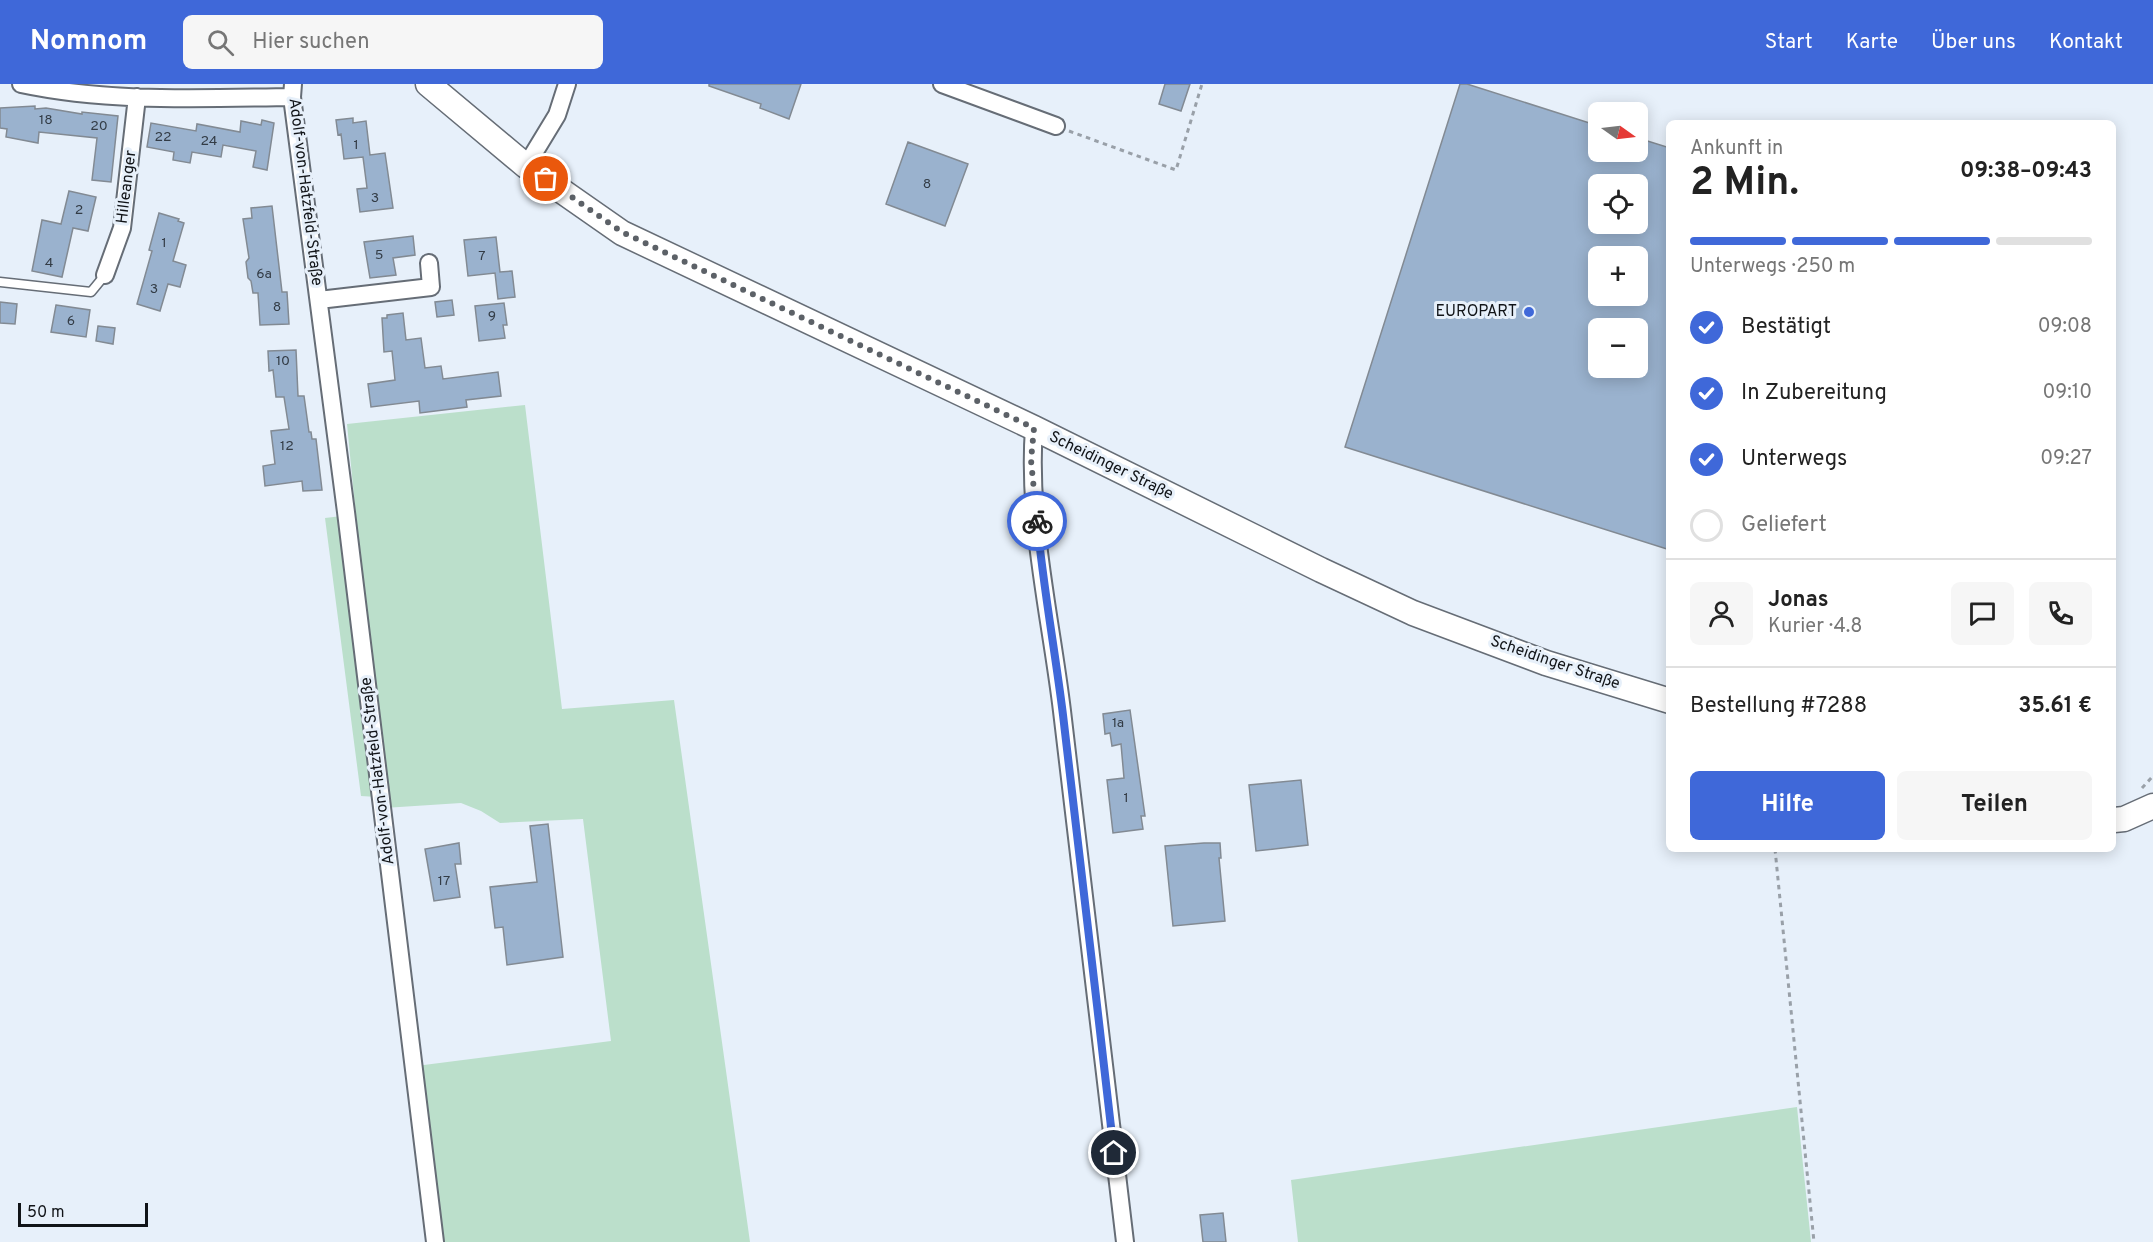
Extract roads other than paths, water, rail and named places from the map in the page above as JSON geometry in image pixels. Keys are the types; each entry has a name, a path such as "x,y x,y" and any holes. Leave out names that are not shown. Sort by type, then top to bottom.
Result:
{"main road":[{"name":"Scheidinger Straße","path":"428,84 526,166 622,232 1034,428 1413,613 1546,663 1666,699"},
{"path":"2116,820 2124,819 2153,806"}],"street":[{"path":"21,84 137,97 293,90"},
{"path":"526,166 557,115 567,84"},
{"path":"942,84 1056,126"},
{"name":"Adolf-von-Hatzfeld-Straße","path":"293,90 435,1242"},
{"name":"Hilleanger","path":"105,275 122,228 137,97"},
{"name":"Adolf-von-Hatzfeld-Straße","path":"319,300 431,287 429,263"},
{"path":"1034,428 1031,460 1042,573 1062,708 1125,1242"}],"lane":[{"path":"0,282 91,292 105,275"}],"place":[{"name":"EUROPART","path":"1529,312"}]}
